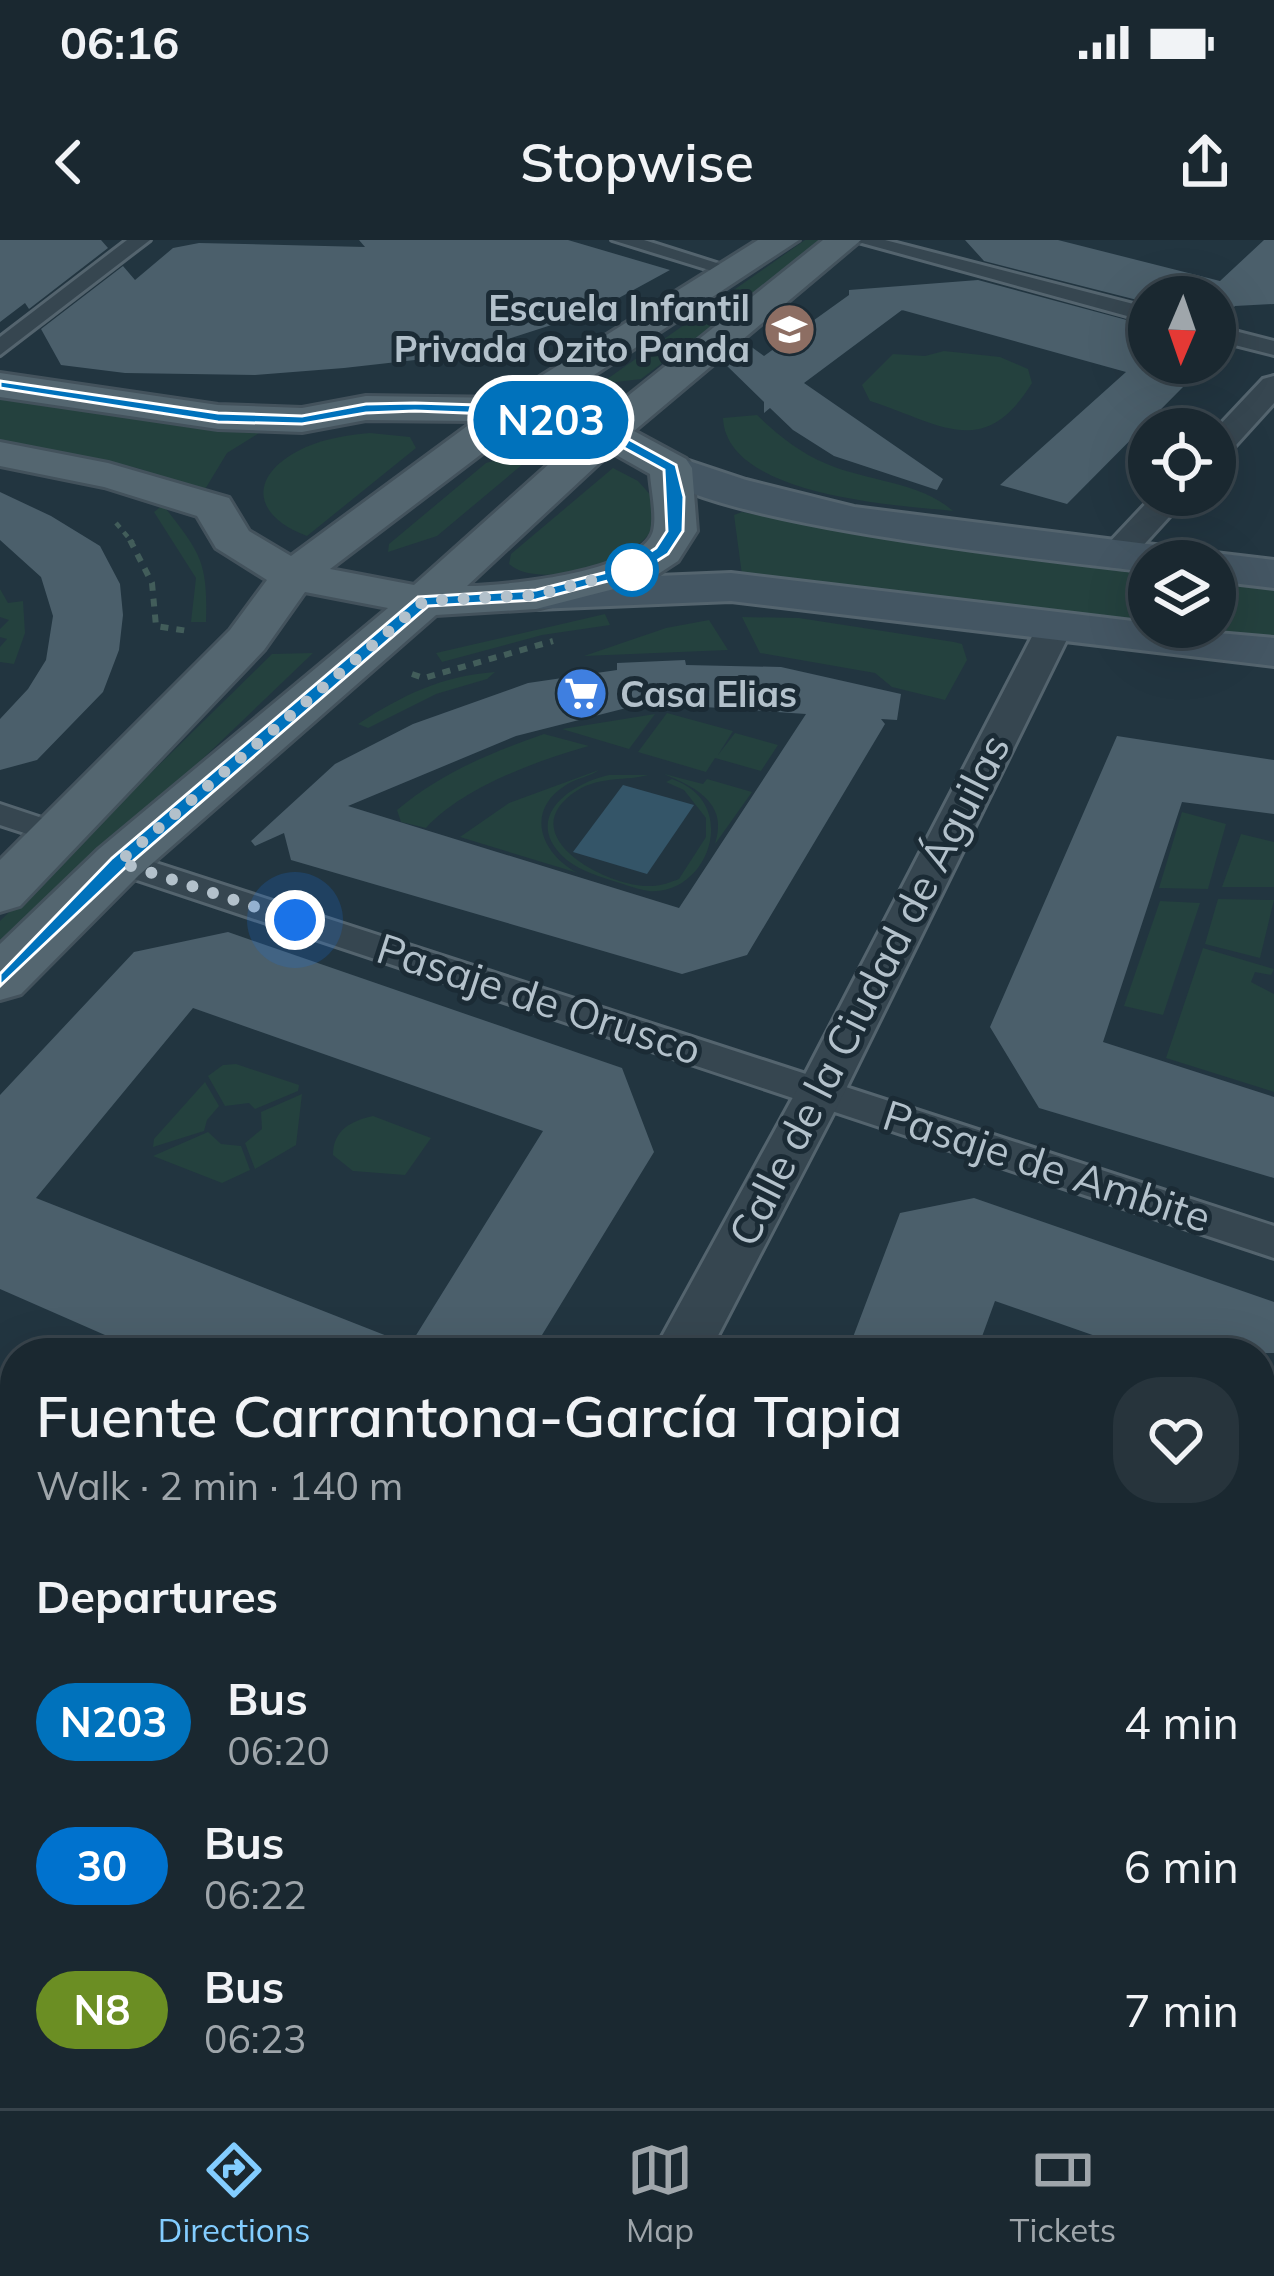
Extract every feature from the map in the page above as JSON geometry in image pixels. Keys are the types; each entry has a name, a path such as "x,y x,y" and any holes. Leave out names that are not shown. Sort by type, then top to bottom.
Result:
{"main road":[{"path":"0,893 62,835 247,640 293,576 514,410 782,240"},
{"path":"0,979 119,862 424,601 607,433 844,240"},
{"path":"0,385 165,413 302,420 366,408 514,410 607,433 671,468 732,493 814,514 1128,555"},
{"path":"0,454 101,470 234,479 302,420"},
{"path":"536,595 632,570 662,551 675,531 671,468"},
{"path":"234,479 232,539 293,576 424,601 731,587 1274,652"},
{"path":"1236,569 1274,574"}],"street":[{"path":"0,348 140,240"},
{"path":"622,240 735,272"},
{"path":"861,240 1128,310"},
{"path":"1236,338 1274,348"},
{"path":"1236,426 1274,385"},
{"path":"1118,554 1153,516"},
{"name":"Calle de la Ciudad de Águilas","path":"689,1338 821,1091 1055,626"},
{"path":"0,814 62,835"},
{"name":"Pasaje de Orusco","path":"119,862 821,1091"},
{"name":"Pasaje de Ambite","path":"821,1091 1274,1241"}],"green space":[{"path":"805,240 826,240 641,379 600,384"},
{"path":"944,351 1000,357 1028,369 1032,383 1014,407 978,429 939,426 870,401 862,385 893,354 925,356"},
{"path":"0,394 264,430 227,453 204,491 137,468 0,444"},
{"path":"757,415 817,460 925,494 953,511 856,500 782,480 752,465 731,444 723,418"},
{"path":"370,433 410,437 416,448 307,536 274,516 263,493 274,468 314,444"},
{"path":"520,453 529,459 437,536 388,552 389,544 486,463"},
{"path":"613,468 638,481 654,499 652,526 637,546 602,564 560,574 540,575 509,564 511,554"},
{"path":"163,505 199,558 206,622 191,622 196,578 154,512"},
{"path":"742,512 831,529 1128,566 1128,621 742,575 734,515"},
{"path":"1236,579 1274,584 1274,641 1236,636"},
{"path":"0,589 8,603 23,601 25,633 14,664 0,662 0,647 7,639 0,637 0,629 9,620 0,617"},
{"path":"605,614 610,625 542,635 442,662 436,653"},
{"path":"742,617 799,618 954,642 962,644 967,660 945,700 892,687 875,673 760,653"},
{"path":"709,620 728,650 584,656 666,628"},
{"path":"313,653 0,953 0,921 272,654"},
{"path":"495,672 487,679 436,694 368,728 358,724 423,689"},
{"path":"667,713 733,731 718,755 735,733 778,745 761,771 715,758 706,772 638,752"},
{"path":"655,714 629,749 562,729"},
{"path":"544,734 589,746 480,788 426,828 401,822 397,810 431,785"},
{"path":"599,770 553,795 542,819 547,844 578,873 460,837 509,803"},
{"path":"664,774 703,784 707,779 752,792 715,844 718,830 713,807 697,791"},
{"path":"609,775 648,775 578,790 559,807 553,824 559,841 591,869 633,885 662,885 679,879 706,837 706,818 684,790 666,782 672,779 694,791 706,807 711,826 701,864 687,879 670,889 644,890 585,870 557,850 549,836 552,811 570,792"},
{"path":"1182,812 1226,824 1208,889 1159,888"},
{"path":"1241,834 1274,842 1274,887 1222,887"},
{"path":"1218,899 1274,900 1260,958 1205,944"},
{"path":"1160,901 1200,903 1163,1015 1124,1006"},
{"path":"1203,948 1274,969 1271,975 1255,972 1251,982 1274,994 1274,1092 1166,1058"},
{"path":"236,1064 299,1085 298,1091 255,1109 249,1103 225,1106 208,1076 223,1065"},
{"path":"205,1082 219,1106 204,1131 153,1147 154,1139"},
{"path":"302,1094 296,1145 255,1169 245,1143 262,1129 261,1112"},
{"path":"373,1116 431,1138 405,1175 353,1171 333,1155 336,1139 345,1128"},
{"path":"208,1132 221,1144 241,1146 250,1170 222,1183 153,1156"}],"water":[{"path":"623,785 694,805 647,874 573,852"}],"building":[{"path":"0,240 101,240 108,248 29,309 25,303 0,322"},
{"path":"359,240 568,240 670,270 595,311 508,339 415,360 344,368 255,375 125,373 61,365 41,329 123,266 135,280 173,248 199,243 365,247"},
{"path":"965,240 1058,240 1200,276 1128,276 1128,298 984,261"},
{"path":"1264,240 1274,240 1274,304 1236,306 1236,276 1225,276"},
{"path":"978,280 1128,320 1128,384 1183,387 1162,408 1128,408 1128,442 1067,504 1000,485 1126,372 902,310 804,383 943,479 937,490 834,456 793,430 770,408 764,413 764,402 723,362 746,343 764,356 849,295 849,290"},
{"path":"0,492 100,546 120,584 123,615 119,650 103,692 37,760 0,770 0,719 28,689 46,660 53,616 41,577 0,540"},
{"path":"685,660 686,665 781,667 901,694 897,720 881,719 885,724 747,955 682,974 291,860 284,833 255,846 251,841 335,764 413,724 528,683 617,670 617,663","holes":["646,703 806,714 679,908 348,806 516,736"]},
{"path":"1117,736 1274,760 1274,814 1182,802 1103,1042 1274,1097 1274,1178 1039,1108 990,1027"},
{"path":"228,932 622,1068 654,1152 540,1338 414,1338 543,1131 193,1008 36,1198 392,1338 112,1338 0,1289 0,1095 134,952"},
{"path":"974,1198 1274,1302 1274,1338 1101,1338 995,1301 981,1338 853,1338 900,1213"}],"bus line":[{"name":"N203","path":"0,385 165,413 218,417 302,420 366,408 514,410 607,433 671,468 676,497 675,531 662,551 632,570 536,595 424,601 119,862 0,979"}],"place":[{"name":"Escuela Infantil Privada Ozito Panda","path":"789,329"},
{"name":"Casa Elias","path":"581,694"}],"route":[{"path":"295,920 119,862 424,601 536,595 632,570"}]}
